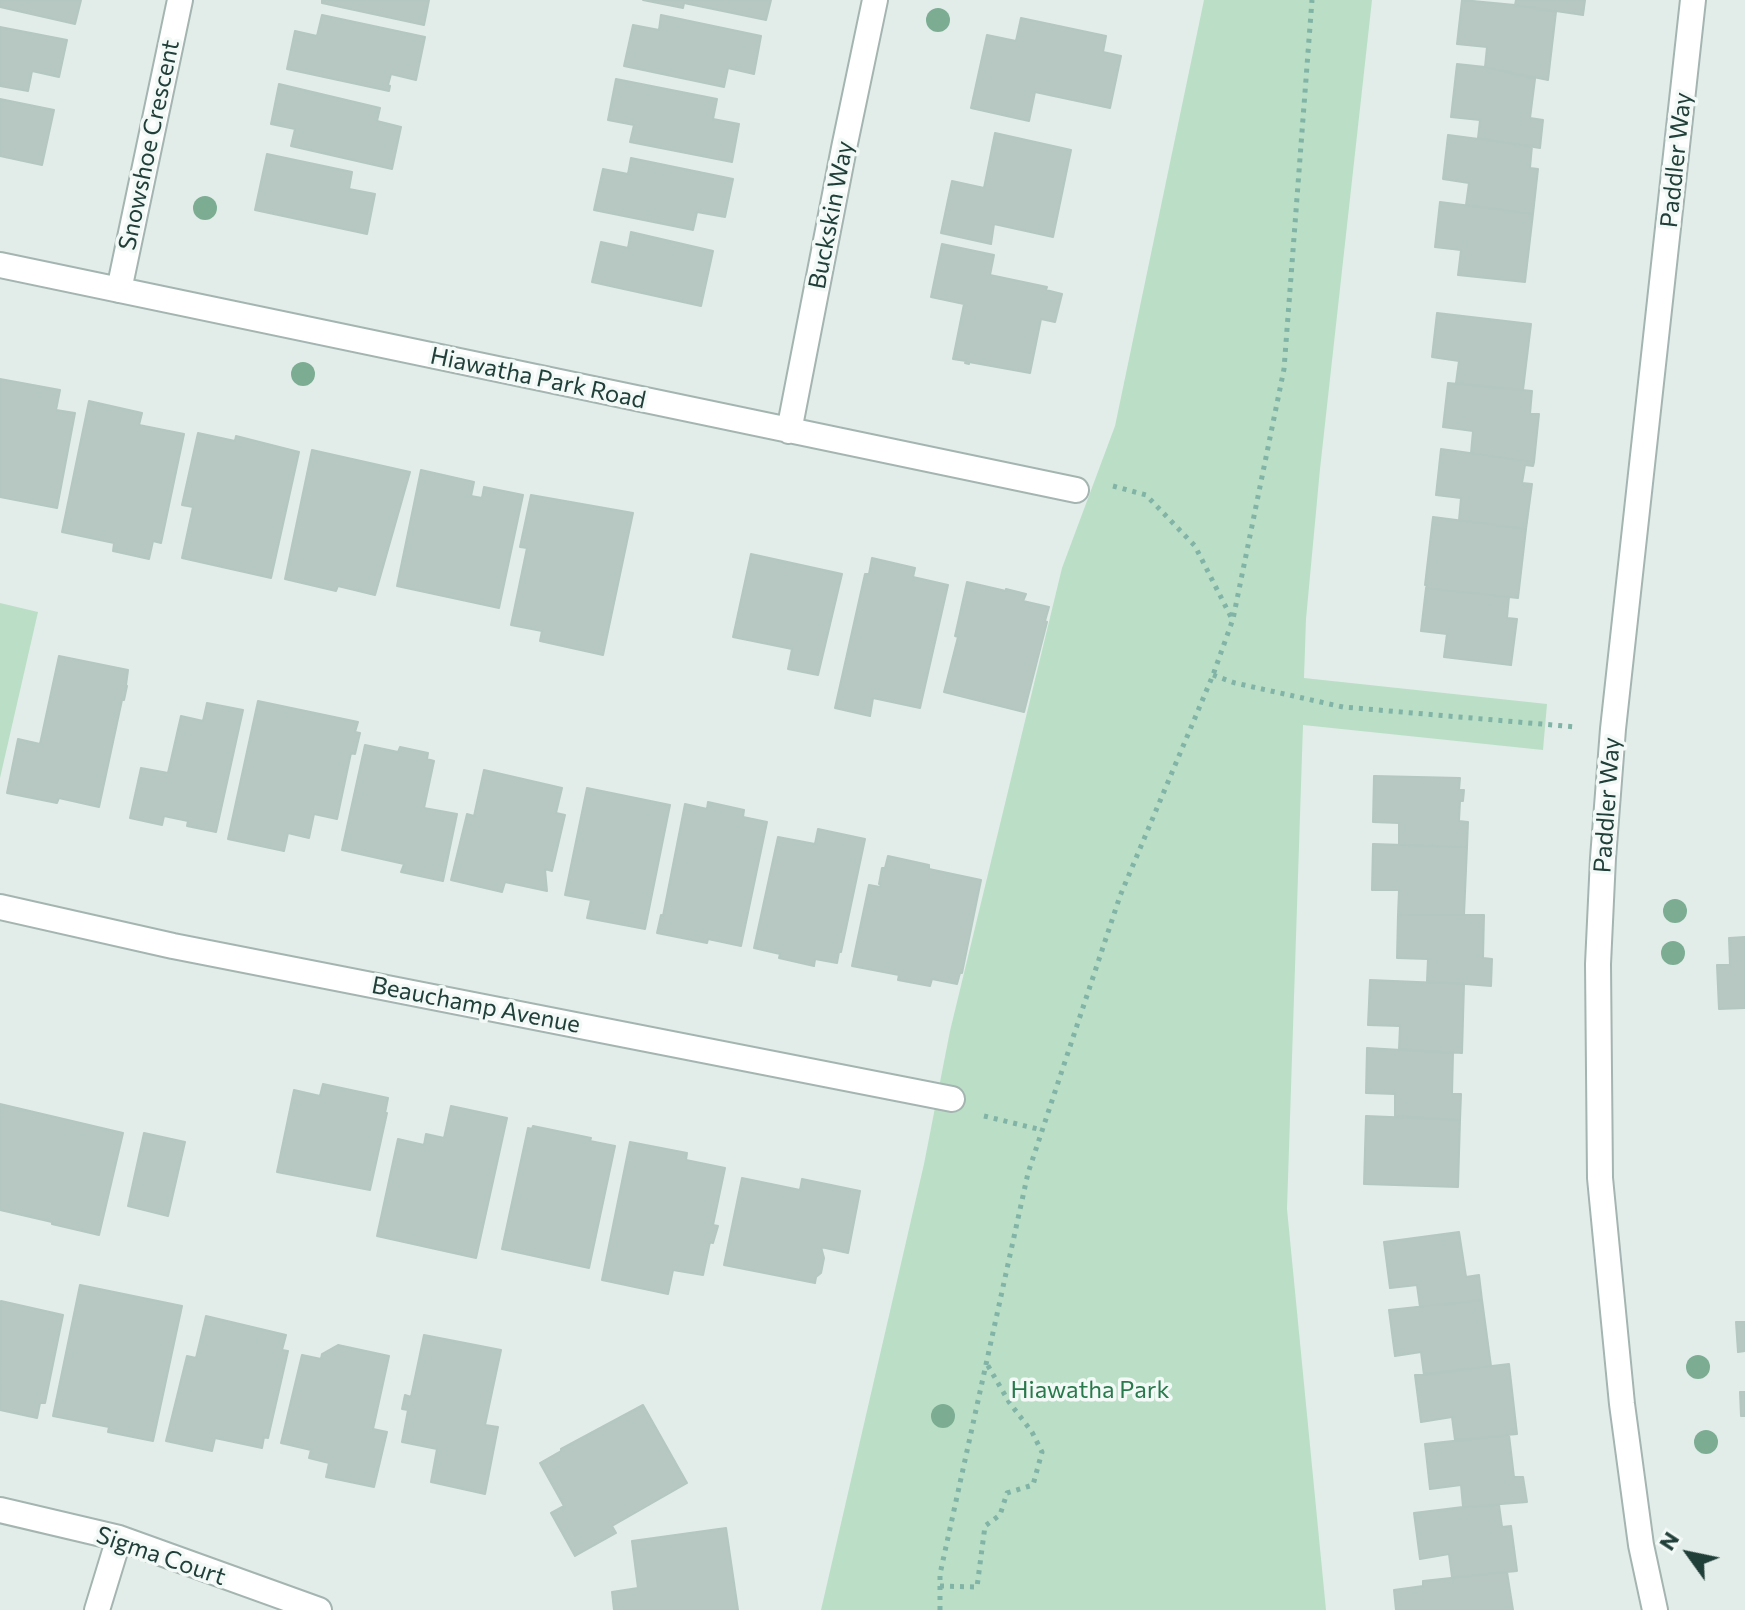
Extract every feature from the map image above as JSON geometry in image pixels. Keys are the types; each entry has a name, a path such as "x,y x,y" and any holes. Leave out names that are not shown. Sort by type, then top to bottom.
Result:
{"street":[{"name":"Snowshoe Crescent","path":"119,290 180,0"},
{"name":"Buckskin Way","path":"789,431 875,0"},
{"name":"Paddler Way","path":"1655,1610 1641,1545 1622,1404 1600,1178 1598,964 1613,729 1693,0"},
{"name":"Hiawatha Park Road","path":"0,265 1076,490"},
{"name":"Beauchamp Avenue","path":"0,907 173,946 952,1099"},
{"name":"Sigma Court","path":"0,1510 119,1538 319,1610"},
{"path":"97,1610 119,1538"}],"path":[{"path":"940,1610 940,1574 1028,1173 1120,896 1213,675 1233,619 1284,369 1312,0"},
{"path":"1076,490 1099,482 1146,495 1195,546 1233,619"},
{"path":"1213,675 1235,683 1343,707 1613,729"},
{"path":"952,1099 978,1114 1042,1130"},
{"path":"940,1586 977,1587 985,1526 1000,1515 1007,1493 1033,1485 1042,1452 986,1363"}],"green space":[{"name":"Hiawatha Park","path":"1204,0 1372,0 1320,469 1306,619 1304,678 1547,704 1543,750 1303,725 1287,1209 1326,1610 821,1610 924,1164 950,1031 1062,568 1115,426"},
{"path":"0,603 38,612 0,778"}],"building":[{"path":"0,0 81,0 75,24 0,7"},
{"path":"322,0 429,0 424,25 322,3"},
{"path":"643,0 771,0 766,20 684,3 683,8"},
{"path":"1462,0 1556,12 1548,80 1485,67 1487,47 1457,44"},
{"path":"1516,0 1585,0 1583,15 1515,5"},
{"path":"322,15 425,37 416,80 391,74 389,91 287,69 295,31 317,36"},
{"path":"661,15 761,36 754,74 728,68 724,87 624,66 633,25 659,30"},
{"path":"1021,18 1106,36 1103,52 1121,56 1110,108 1035,92 1029,121 971,108 987,35 1016,41"},
{"path":"0,27 67,40 59,77 32,71 28,91 0,86"},
{"path":"1457,64 1535,79 1530,118 1543,120 1540,148 1478,138 1480,120 1451,117"},
{"path":"616,79 717,99 713,119 739,124 732,162 630,142 634,125 608,120"},
{"path":"279,84 380,108 377,121 401,127 392,169 291,146 295,129 271,124"},
{"path":"0,99 54,110 42,165 0,156"},
{"path":"995,133 1071,150 1053,237 994,224 991,244 941,233 952,181 984,188"},
{"path":"1448,135 1532,146 1530,168 1538,169 1533,214 1466,205 1469,183 1443,179"},
{"path":"267,154 352,172 349,189 375,194 367,234 255,210"},
{"path":"631,158 733,179 725,217 697,212 693,230 594,210 603,169 628,174"},
{"path":"1440,202 1533,214 1525,282 1458,275 1461,250 1435,247"},
{"path":"631,232 713,251 701,306 592,282 601,242 628,248"},
{"path":"942,244 994,255 990,275 1047,287 1046,290 1062,294 1055,322 1041,319 1030,373 953,359 964,304 931,297"},
{"path":"1437,313 1531,324 1523,390 1456,383 1459,361 1432,357"},
{"path":"0,379 60,390 56,410 75,413 57,508 0,497"},
{"path":"1448,383 1532,391 1530,414 1539,414 1534,462 1471,453 1473,431 1443,427"},
{"path":"89,401 142,413 139,425 184,434 161,543 153,541 149,559 113,551 114,543 62,532"},
{"path":"198,433 235,441 236,436 299,452 271,578 182,558 193,507 182,505"},
{"path":"1441,449 1534,462 1533,466 1525,465 1522,483 1532,484 1526,529 1459,520 1461,498 1436,495"},
{"path":"312,450 410,472 375,595 338,586 336,591 285,579"},
{"path":"421,470 474,482 471,496 482,498 484,487 523,495 499,608 397,586"},
{"path":"531,495 633,513 603,655 540,641 542,631 511,625 527,548 520,547"},
{"path":"1433,517 1526,529 1518,598 1426,588"},
{"path":"751,554 842,574 818,675 788,669 792,649 733,637"},
{"path":"872,558 915,568 913,577 948,585 920,708 873,698 870,716 835,708 865,574 869,574"},
{"path":"967,582 1026,594 1023,601 1049,607 1024,712 944,692 958,637 955,636"},
{"path":"1426,588 1509,597 1507,618 1517,619 1511,665 1444,657 1447,634 1421,631"},
{"path":"59,656 128,670 99,807 59,798 57,803 7,793 18,739 40,744"},
{"path":"258,701 358,722 355,732 360,733 355,754 351,753 337,819 314,814 309,838 288,833 284,851 228,839"},
{"path":"207,703 243,710 216,832 187,826 188,821 164,816 162,825 130,818 141,768 168,773 181,716 203,721"},
{"path":"365,745 398,752 400,747 428,753 427,759 434,761 424,808 457,814 443,881 401,872 404,864 342,850"},
{"path":"484,770 562,788 556,813 565,815 552,871 545,869 547,891 505,882 502,892 451,880 467,814 474,816"},
{"path":"1374,776 1460,778 1459,790 1464,790 1459,821 1468,822 1467,847 1399,845 1399,823 1373,822"},
{"path":"587,788 670,805 645,929 587,918 591,900 565,895"},
{"path":"708,802 744,810 743,817 767,822 741,946 657,933 685,804 707,809"},
{"path":"818,829 865,839 837,963 815,959 814,966 754,948 778,837 815,844"},
{"path":"1373,844 1467,847 1464,915 1398,915 1399,890 1372,890"},
{"path":"888,856 981,880 957,984 932,979 930,986 898,980 899,975 852,966 869,885 880,887 882,868 885,868"},
{"path":"1398,915 1484,915 1483,958 1492,959 1491,986 1427,981 1428,959 1397,958"},
{"path":"1745,937 1745,1008 1719,1009 1717,965 1730,965 1729,938"},
{"path":"1370,980 1464,984 1462,1053 1399,1049 1400,1026 1368,1025"},
{"path":"1367,1048 1453,1053 1452,1094 1461,1094 1460,1120 1395,1116 1395,1094 1366,1093"},
{"path":"323,1084 388,1098 370,1190 277,1172 294,1090 320,1096"},
{"path":"0,1104 123,1133 99,1235 0,1210"},
{"path":"451,1106 507,1118 476,1258 377,1236 398,1139 424,1145 426,1134 444,1138"},
{"path":"1366,1116 1460,1120 1458,1187 1364,1184"},
{"path":"533,1126 615,1146 589,1268 502,1249 528,1128 532,1129"},
{"path":"144,1133 185,1142 168,1216 128,1206"},
{"path":"630,1142 687,1153 686,1160 725,1168 713,1225 718,1226 713,1243 710,1242 703,1275 673,1270 668,1294 602,1280"},
{"path":"742,1178 800,1190 802,1179 860,1191 848,1253 821,1247 824,1258 815,1283 724,1265"},
{"path":"1459,1232 1466,1277 1479,1275 1482,1300 1420,1307 1417,1285 1390,1288 1384,1242"},
{"path":"80,1285 182,1306 153,1441 108,1432 109,1427 53,1416"},
{"path":"1482,1300 1491,1366 1424,1375 1421,1352 1395,1356 1389,1310"},
{"path":"1,1301 63,1315 45,1403 40,1403 37,1418 0,1410"},
{"path":"206,1316 286,1335 282,1350 288,1351 268,1438 264,1437 262,1448 215,1438 212,1451 166,1441 187,1356 196,1358"},
{"path":"1736,1322 1745,1322 1745,1351 1738,1352"},
{"path":"424,1335 501,1350 485,1425 498,1427 485,1494 431,1482 437,1449 402,1442 408,1410 402,1409 405,1395 411,1397"},
{"path":"338,1345 389,1356 373,1429 387,1432 374,1487 326,1477 329,1463 309,1458 311,1450 281,1443 302,1355 321,1359 322,1354"},
{"path":"1509,1364 1517,1434 1455,1440 1452,1417 1421,1422 1415,1375"},
{"path":"1740,1392 1745,1392 1745,1416 1741,1416"},
{"path":"643,1405 687,1483 612,1526 616,1533 575,1556 551,1513 564,1506 540,1463"},
{"path":"1509,1435 1514,1477 1523,1477 1527,1502 1463,1507 1461,1485 1430,1489 1425,1444"},
{"path":"1499,1505 1502,1527 1511,1526 1517,1571 1452,1577 1449,1554 1420,1559 1414,1513"},
{"path":"726,1528 738,1610 614,1610 612,1592 638,1588 632,1541"},
{"path":"1507,1572 1513,1610 1396,1610 1394,1590 1423,1586 1423,1581"}]}
